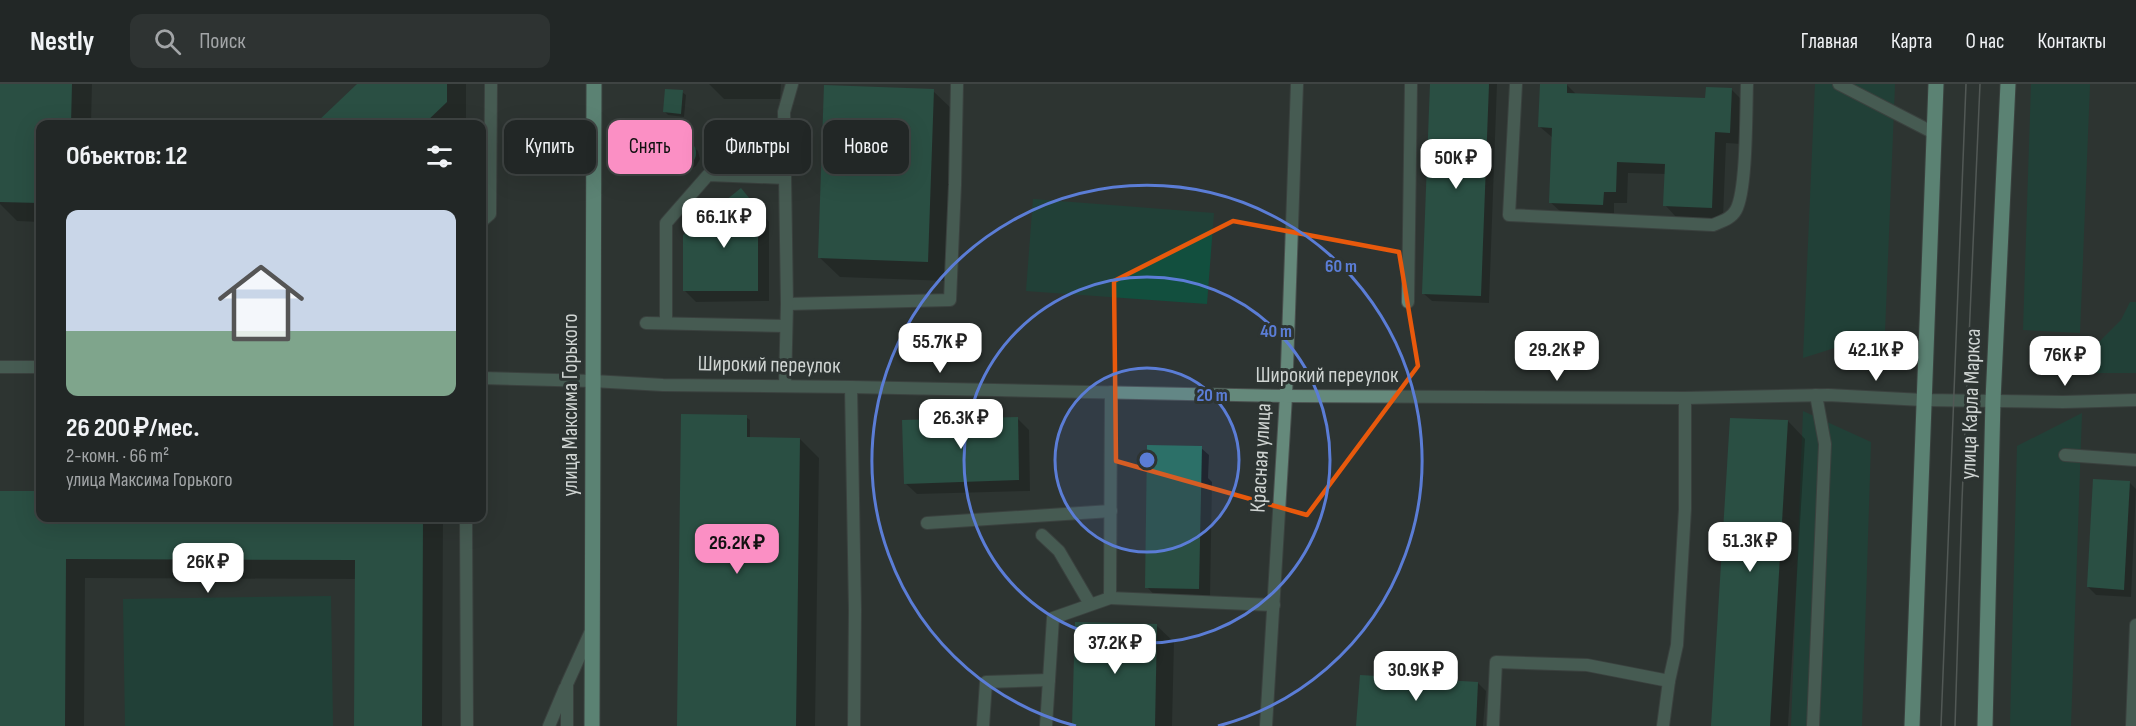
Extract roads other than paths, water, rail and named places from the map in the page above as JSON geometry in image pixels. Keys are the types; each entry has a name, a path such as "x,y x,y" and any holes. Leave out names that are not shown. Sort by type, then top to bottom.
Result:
{"main road":[{"name":"улица Максима Горького","path":"592,726 594,84"},
{"path":"1912,726 1936,84"},
{"name":"улица Карла Маркса","path":"1985,726 1993,400 2008,84"}],"street":[{"path":"486,217 490,214 491,84"},
{"path":"785,386 787,304 784,112 792,84"},
{"path":"787,304 950,300 957,84"},
{"name":"Красная улица","path":"1266,726 1286,396 1297,84"},
{"path":"1408,302 1411,84"},
{"path":"1516,84 1509,215 1713,225 1727,219 1736,211 1742,193 1747,84"},
{"path":"1839,84 1934,133"},
{"path":"666,323 666,223 708,176 785,178"},
{"path":"646,323 786,326"},
{"path":"0,367 36,367"},
{"name":"Широкий переулок","path":"486,378 645,384 1286,396 1685,398 1816,395 1923,400 2063,402 2136,400"},
{"path":"851,387 855,610 854,726"},
{"path":"1110,598 1111,392"},
{"path":"1813,726 1825,444 1816,395"},
{"path":"1663,726 1678,634 1685,509 1685,398"},
{"path":"2065,455 2136,460"},
{"path":"927,523 1111,511"},
{"path":"466,522 467,726"},
{"path":"1042,535 1059,551 1090,604"},
{"path":"1046,726 1053,618 1110,598 1274,604"},
{"path":"2132,726 2136,625"},
{"path":"549,726 592,630"},
{"path":"1493,726 1496,662 1587,665 1669,681"},
{"path":"983,726 986,682 1049,680"},
{"path":"567,684 567,726"}],"tram line":[{"path":"1941,726 1966,84"},
{"path":"1955,726 1980,84"}]}
